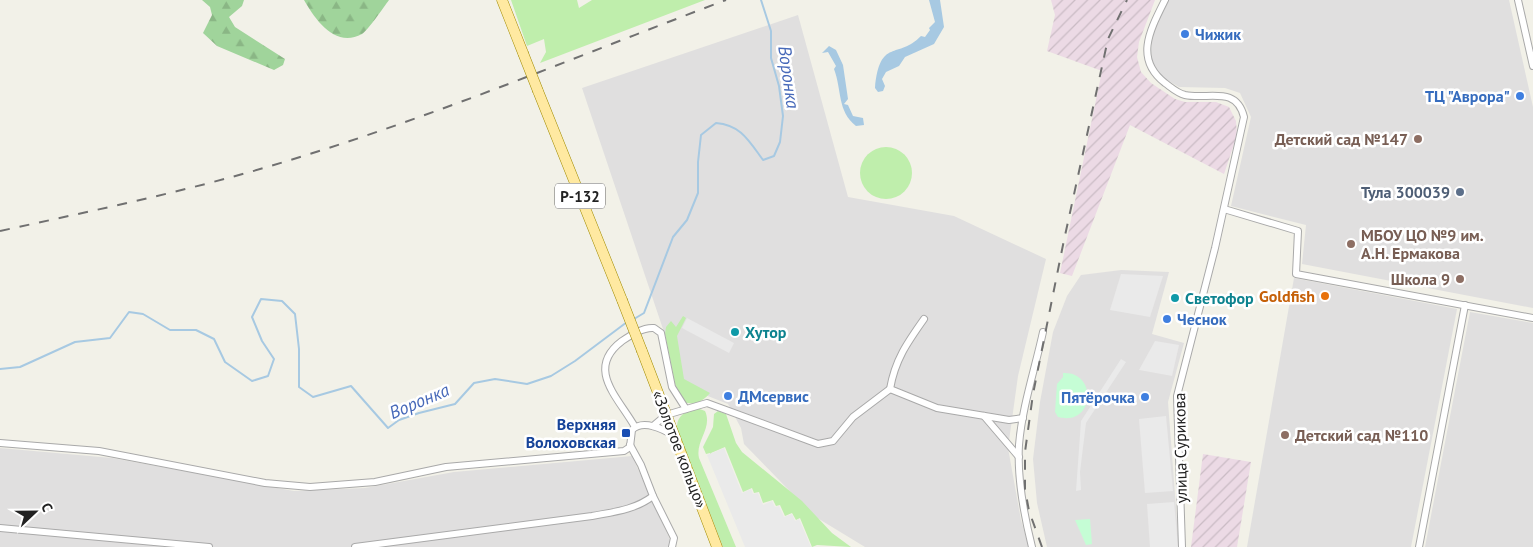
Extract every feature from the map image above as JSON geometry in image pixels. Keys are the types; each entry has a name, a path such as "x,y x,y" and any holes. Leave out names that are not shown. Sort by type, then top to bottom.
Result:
{"main road":[{"name":"«Золотое кольцо»","path":"502,0 622,300 717,547"}],"street":[{"name":"улица Сурикова","path":"1165,0 1148,41 1146,55 1151,68 1160,79 1175,91 1186,95 1214,95 1233,100 1239,104 1244,117 1224,209 1177,396 1182,547"},
{"path":"1518,0 1533,66"},
{"path":"1224,209 1298,231 1296,274 1533,318"},
{"path":"1419,547 1465,305"},
{"path":"653,426 666,415 708,404 822,444 833,441 853,417 890,389 893,368 906,344 924,319"},
{"path":"635,427 609,385 604,366 608,355 615,347 643,330 654,328 661,333 672,387 686,409"},
{"path":"1032,547 1022,498 1019,457 1023,418 1043,332"},
{"path":"890,389 937,408 1009,420 1023,418"},
{"path":"984,416 1019,457"},
{"path":"635,427 653,426 674,436"},
{"path":"635,427 630,434 630,445 649,481 653,496 674,538 672,547"},
{"path":"0,443 99,451 265,483 310,487 375,482 446,467 618,452 626,450 630,445"},
{"path":"355,547 592,516 627,509 645,502 653,496"},
{"path":"0,528 209,547"}],"shaded area":[{"path":"1051,0 1155,0 1139,42 1137,57 1141,72 1151,83 1175,99 1185,102 1216,102 1229,107 1236,121 1237,135 1224,174 1130,125 1072,276 1060,273 1102,71 1047,51 1055,15"},
{"path":"1167,0 1509,0 1533,107 1533,308 1302,264 1306,225 1231,206 1251,117 1240,93 1225,88 1179,87 1162,77 1152,65 1153,33"},
{"path":"798,15 848,197 954,216 1046,259 1018,376 1008,448 1021,520 1029,547 865,547 814,516 744,444 741,428 728,404 685,387 665,335 582,88"},
{"path":"1121,270 1169,272 1152,334 1184,343 1168,402 1179,547 1047,547 1037,503 1033,459 1040,402 1053,332 1067,296 1081,275"},
{"path":"1121,274 1163,276 1150,317 1110,310"},
{"path":"1294,278 1457,309 1411,547 1247,547"},
{"path":"1470,312 1533,323 1533,547 1425,547"},
{"path":"687,318 734,343 729,353 682,328"},
{"path":"1155,341 1179,345 1172,376 1139,370"},
{"path":"1121,359 1126,362 1086,423 1080,472 1081,490 1076,491 1081,421"},
{"path":"1166,416 1173,491 1145,493 1139,419"},
{"path":"0,448 112,458 294,491 365,488 454,472 632,456 671,542 670,547 0,547"},
{"path":"724,448 742,493 751,489 753,494 758,493 763,505 772,501 775,507 779,506 784,517 792,514 795,521 799,519 811,547 745,547 707,455"},
{"path":"1203,454 1251,462 1237,547 1191,547"},
{"path":"1174,502 1178,547 1150,547 1147,504"}],"green space":[{"path":"202,0 244,0 242,6 229,17 235,27 285,59 283,65 274,70 217,46 203,33 212,15 210,7"},
{"path":"304,0 389,0 362,34 352,38 343,38 327,30"},
{"path":"511,0 577,0 579,8 592,0 705,0 540,63 546,52 544,39 527,46"},
{"path":"886,147 896,149 904,155 910,163 912,173 910,183 904,191 896,197 886,199 876,197 868,191 862,183 860,173 862,163 868,155 876,149"},
{"path":"683,316 686,318 677,336 684,379 710,393 695,403 684,402 675,384 665,334 666,327 671,321 676,327"},
{"path":"1063,373 1074,375 1082,380 1087,389 1088,398 1085,407 1079,414 1070,418 1058,417 1055,412 1057,384 1063,377"},
{"path":"697,408 705,411 707,417 706,429 699,446 699,458 736,547 723,547 677,428 680,417 683,414"},
{"path":"718,411 726,414 736,443 742,452 802,501 832,533 851,547 817,545 812,547 800,518 796,520 792,513 785,516 780,505 776,506 773,500 763,503 759,492 754,493 752,488 743,492 725,447 711,453 722,483 710,453 706,454 703,447 713,427 714,414"},
{"path":"1090,519 1092,544 1086,545 1075,520"}],"water":[{"path":"929,0 940,0 944,27 934,44 905,57 899,66 886,72 882,79 885,86 883,91 878,92 875,88 877,72 886,55 913,43 921,36 925,37 930,30 929,28 935,22"},
{"path":"829,46 836,50 843,65 848,99 844,104 848,105 853,116 863,118 864,125 856,126 846,114 834,69 836,66 828,52 822,53"}],"waterway":[{"name":"Воронка","path":"634,319 644,313 673,237 687,220 698,193 698,162 701,135 716,123 725,124 744,135 763,160 774,156 780,142 783,116 779,86 771,58 771,31 761,0"},
{"name":"Воронка","path":"0,369 20,367 75,342 110,338 129,312 143,314 170,330 196,330 214,339 225,362 252,381 268,376 274,359 262,341 252,317 261,299 282,301 295,314 299,349 299,387 313,397 351,386 388,428 399,420 455,404 474,383 495,379 527,384 551,376 575,361 627,322"}],"railway":[{"path":"0,231 144,199 287,161 453,105 726,0"},
{"path":"1042,547 1029,511 1025,489 1025,452 1033,394 1064,240 1108,39 1127,0"}],"place":[{"name":"Чижик","path":"1185,34"},
{"name":"ТЦ \"Аврора\"","path":"1520,96"},
{"name":"Детский сад №147","path":"1418,139"},
{"name":"Тула 300039","path":"1460,192"},
{"name":"МБОУ ЦО №9 им. А.Н. Ермакова","path":"1351,244"},
{"name":"Школа 9","path":"1460,279"},
{"name":"Goldfish","path":"1325,296"},
{"name":"Светофор","path":"1175,298"},
{"name":"Чеснок","path":"1167,319"},
{"name":"Хутор","path":"735,332"},
{"name":"ДМсервис","path":"728,396"},
{"name":"Пятёрочка","path":"1145,397"},
{"name":"Верхняя Волоховская","path":"626,433"},
{"name":"Детский сад №110","path":"1285,435"}]}
